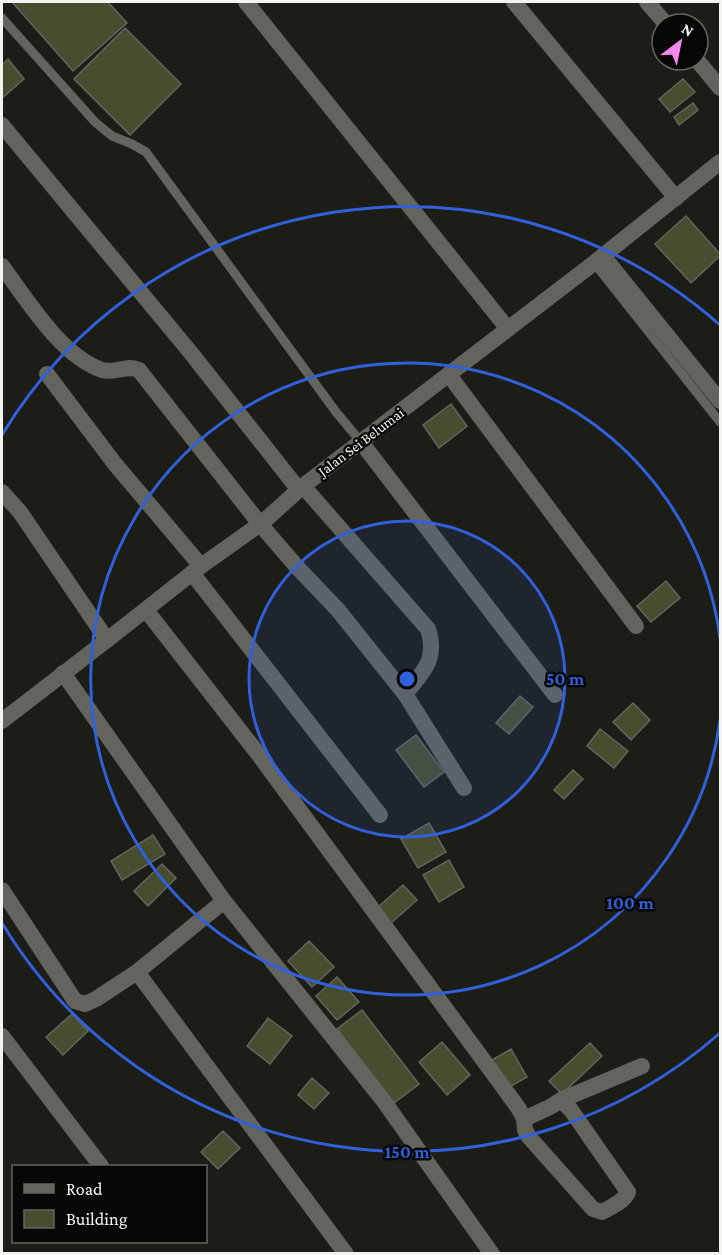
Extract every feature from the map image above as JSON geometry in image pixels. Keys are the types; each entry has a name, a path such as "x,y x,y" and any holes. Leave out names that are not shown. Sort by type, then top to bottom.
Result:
{"street":[{"path":"246,2 508,329"},
{"path":"514,2 676,198"},
{"path":"707,72 720,88"},
{"path":"2,124 301,488 428,629 431,639 431,658 405,694"},
{"name":"Jalan Sei Belumai","path":"3,716 63,674 197,569 260,524 301,488 599,260 720,162"},
{"path":"599,260 720,401"},
{"path":"2,266 59,341 78,356 108,371 132,367 139,370 260,524 297,567 339,609 405,694 464,788"},
{"path":"47,374 197,569 380,815"},
{"path":"449,375 636,626"},
{"path":"362,442 555,695"},
{"path":"2,492 20,512 107,640"},
{"path":"147,610 259,755 498,1080 519,1109 529,1137 593,1209 602,1212 620,1202 628,1192 571,1110 561,1100"},
{"path":"63,674 224,901 383,1100 492,1254"},
{"path":"2,890 69,993 75,1000 85,1004 137,972 224,901"},
{"path":"137,972 346,1254"},
{"path":"2,1036 99,1165"},
{"path":"524,1119 561,1100 642,1066"}],"lane":[{"path":"2,18 94,122 111,136 146,152 336,412 362,442"},
{"path":"599,260 720,422"}],"building":[{"path":"12,2 108,2 127,23 73,71"},
{"path":"125,28 181,84 130,135 74,79"},
{"path":"8,59 24,79 2,98 2,65"},
{"path":"683,79 695,92 670,112 659,99"},
{"path":"693,103 698,110 679,125 674,117"},
{"path":"686,216 720,254 691,283 655,244"},
{"path":"451,404 467,426 439,448 423,425"},
{"path":"666,581 680,598 651,622 637,606"},
{"path":"520,696 533,707 509,734 496,723"},
{"path":"633,703 650,720 631,740 613,722"},
{"path":"600,729 628,751 614,768 587,746"},
{"path":"416,735 444,772 424,787 396,750"},
{"path":"573,770 583,779 564,799 554,790"},
{"path":"429,823 446,852 418,868 401,839"},
{"path":"153,835 165,854 122,880 111,861"},
{"path":"449,860 464,887 439,902 423,875"},
{"path":"162,864 176,878 148,906 134,891"},
{"path":"403,885 417,900 391,923 377,908"},
{"path":"309,941 334,967 312,987 288,961"},
{"path":"337,977 359,1002 337,1020 316,996"},
{"path":"362,1010 419,1084 394,1103 337,1029"},
{"path":"72,1014 88,1031 63,1055 46,1037"},
{"path":"268,1018 292,1036 270,1064 247,1046"},
{"path":"442,1042 470,1075 447,1095 419,1062"},
{"path":"590,1043 602,1056 562,1094 549,1081"},
{"path":"511,1049 527,1077 508,1088 492,1060"},
{"path":"312,1078 329,1093 314,1109 298,1095"},
{"path":"223,1131 240,1148 218,1169 201,1152"}]}
